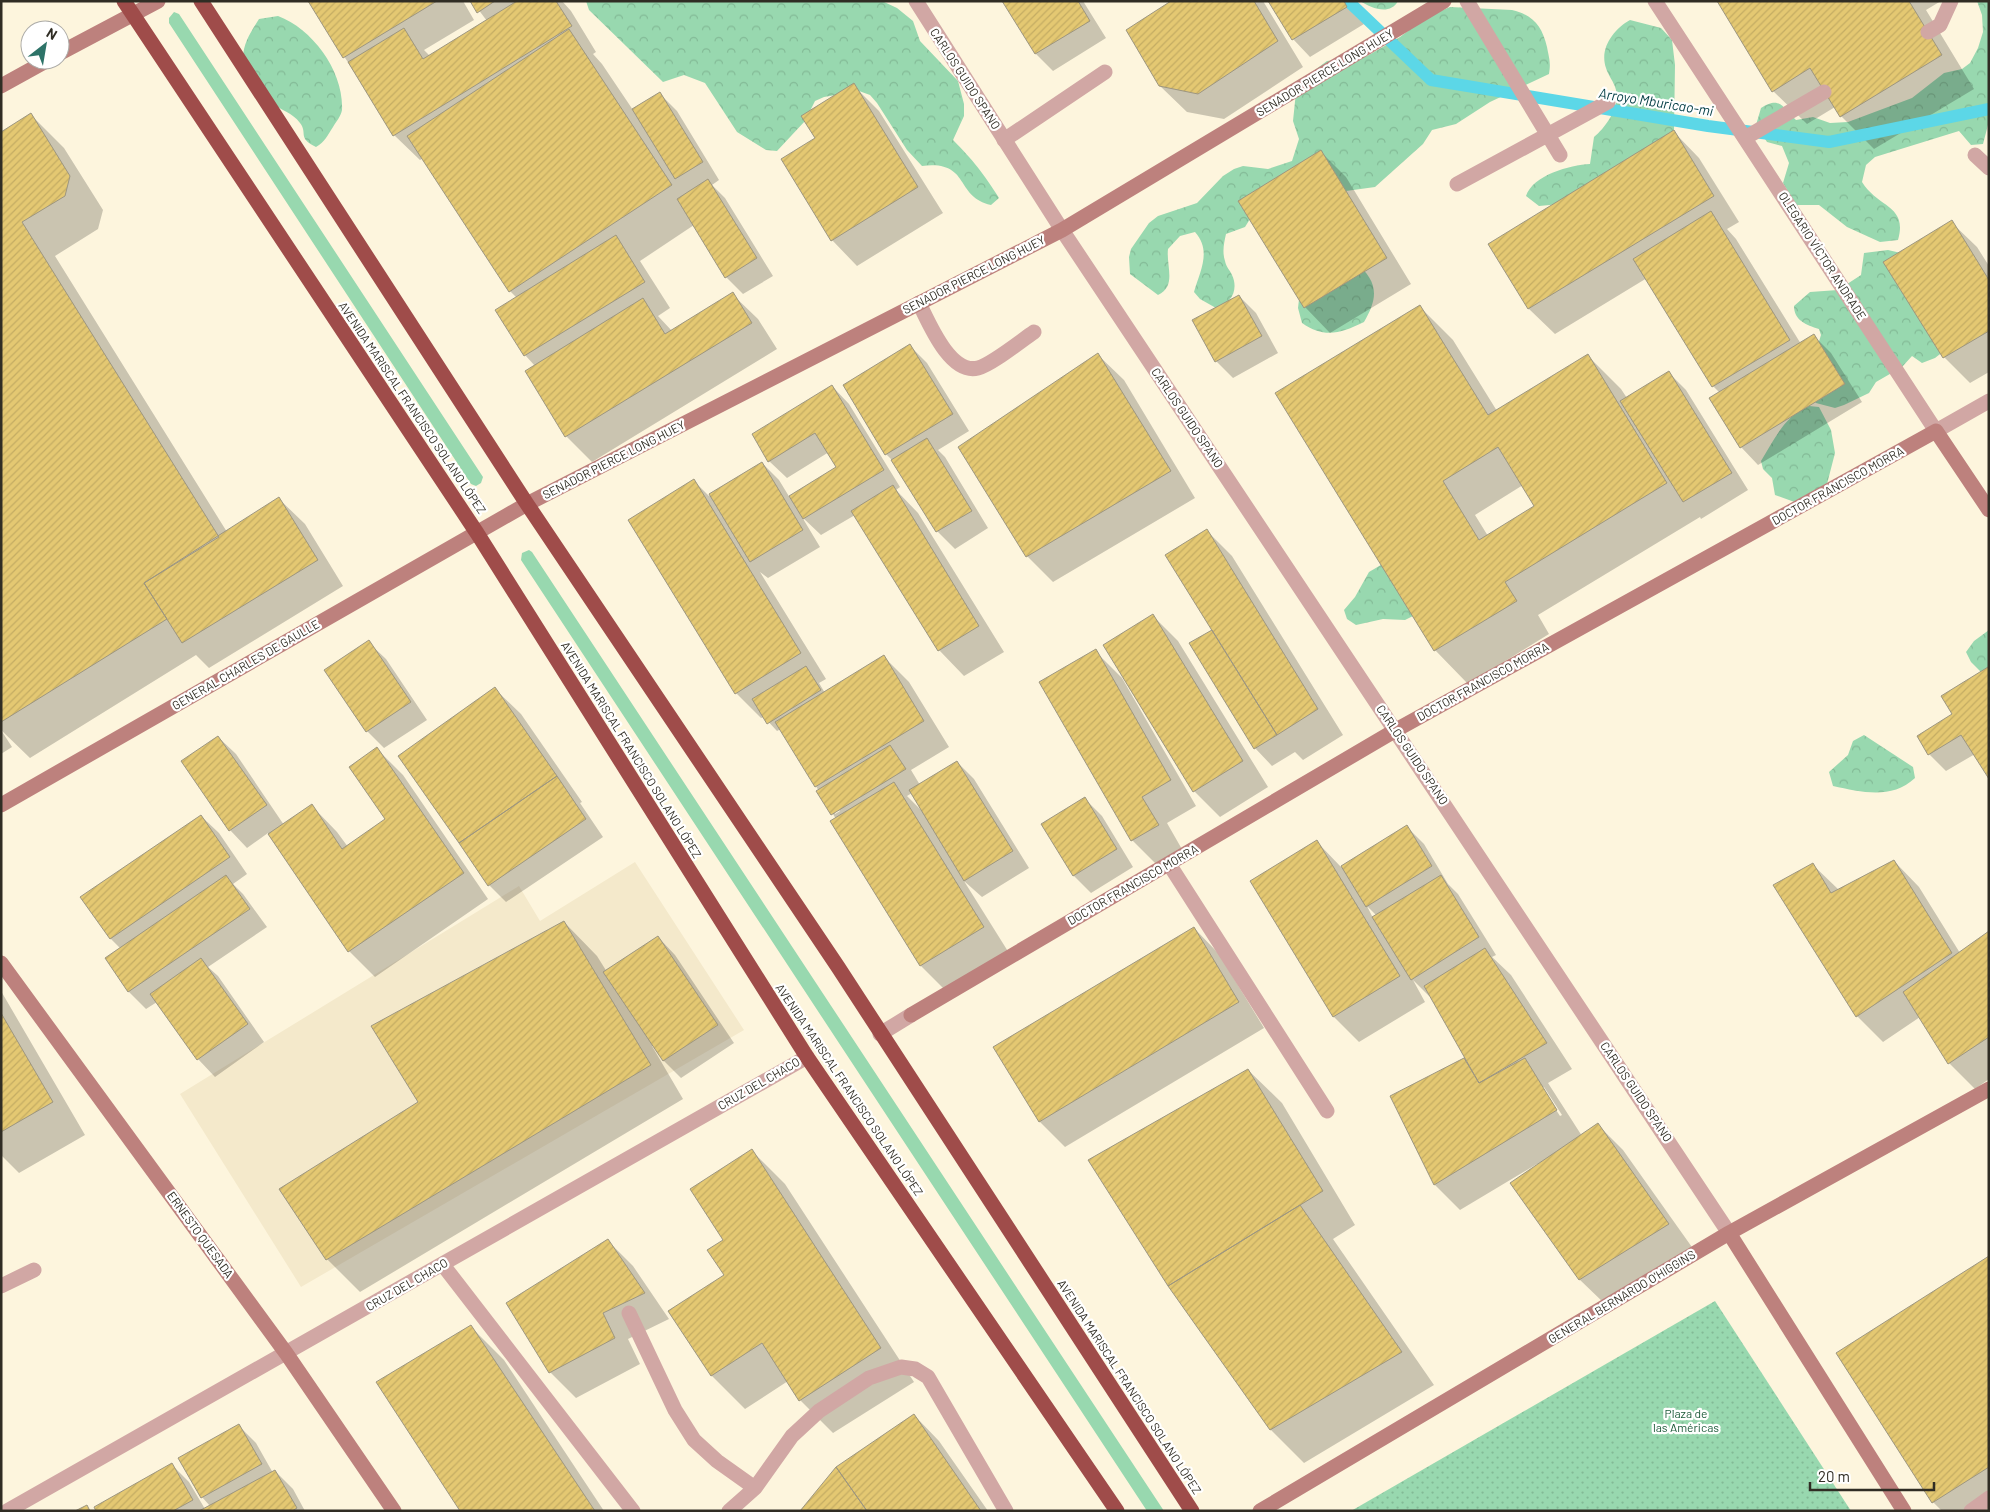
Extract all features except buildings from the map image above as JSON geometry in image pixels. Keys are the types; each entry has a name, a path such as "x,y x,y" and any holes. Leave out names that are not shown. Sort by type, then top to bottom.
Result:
{"highway":[{"name":"AVENIDA MARISCAL FRANCISCO SOLANO LÓPEZ","path":"124,1 484,529 806,1057 1117,1511"},
{"name":"AVENIDA MARISCAL FRANCISCO SOLANO LÓPEZ","path":"201,1 527,504 838,967 1192,1511"}],"street":[{"name":"CARLOS GUIDO SPANO","path":"916,1 1062,230 1729,1233 1904,1511"},
{"name":"SENADOR PIERCE LONG HUEY","path":"484,529 527,504 1062,230 1444,1"},
{"path":"1467,1 1560,155"},
{"name":"OLEGARIO VÍCTOR ANDRADE","path":"1655,1 1989,510"},
{"path":"1928,32 1940,25 1951,1"},
{"path":"70,48 153,4"},
{"path":"1,86 30,70"},
{"path":"1004,140 1105,72"},
{"path":"1745,138 1824,92"},
{"path":"1456,184 1608,102"},
{"path":"1975,155 1989,168"},
{"path":"919,303 932,331 953,361 965,368 979,368 1034,332"},
{"name":"DOCTOR FRANCISCO MORRA","path":"880,1034 1396,730 1989,401"},
{"name":"GENERAL CHARLES DE GAULLE","path":"1,805 484,529"},
{"path":"1169,864 1327,1111"},
{"name":"ERNESTO QUESADA","path":"1,963 286,1354 394,1511"},
{"name":"CRUZ DEL CHACO","path":"7,1511 443,1265 806,1057"},
{"name":"GENERAL BERNARDO O'HIGGINS","path":"1260,1511 1729,1233 1989,1089"},
{"path":"443,1265 633,1511"},
{"path":"1,1286 34,1270"},
{"path":"629,1313 675,1410 694,1440 717,1461 755,1488"},
{"path":"729,1511 755,1488 792,1436 819,1411 870,1378 901,1367 916,1369 928,1377 1006,1511"},
{"path":"1971,1511 1989,1498"}],"shaded area":[{"path":"635,862 744,1030 301,1287 180,1094 519,886 540,921"}],"green space":[{"path":"586,1 882,1 897,8 913,21 920,41 958,81 964,104 964,116 953,140 967,154 999,198 991,205 979,201 971,195 956,174 948,168 922,166 907,150 877,103 870,95 859,91 824,97 815,101 805,121 777,151 766,150 737,132 705,83 684,75 663,82 589,10"},
{"path":"1360,1 1398,1 1395,6 1380,9"},
{"path":"1977,1 1989,1 1989,121 1983,144 1971,145 1959,131 1875,157 1866,165 1862,182 1869,191 1895,213 1899,220 1900,229 1898,240 1880,242 1847,227 1819,205 1796,205 1783,183 1789,163 1782,146 1767,142 1756,125 1761,108 1768,104 1777,103 1796,120 1813,117 1830,123 1848,122 1912,98 1944,73 1962,69 1970,63 1978,48 1983,32 1982,15"},
{"path":"1450,7 1512,10 1531,18 1536,22 1545,40 1550,60 1549,74 1490,102 1456,124 1432,130 1423,144 1375,187 1260,203 1245,227 1226,234 1224,258 1235,286 1230,300 1221,306 1216,308 1200,299 1194,292 1204,254 1203,246 1195,232 1180,236 1168,249 1169,281 1164,291 1158,295 1130,274 1129,257 1131,249 1149,223 1158,216 1197,203 1223,176 1234,169 1243,166 1268,169 1292,161 1299,139 1293,121 1296,92 1308,75 1327,61 1367,56 1400,37 1426,17"},
{"path":"174,12 179,14 483,477 481,483 476,486 471,484 169,23 169,18"},
{"path":"278,16 291,22 314,41 332,67 338,81 342,110 326,138 316,147 307,141 297,119 277,106 271,99 243,59 243,53 250,33 259,19"},
{"path":"1630,20 1661,28 1672,40 1675,65 1674,130 1571,203 1539,206 1526,196 1536,182 1553,172 1573,166 1590,164 1594,137 1611,116 1617,96 1604,61 1606,46 1619,28"},
{"path":"1888,250 1905,254 1949,347 1935,358 1922,363 1912,356 1902,367 1876,382 1869,393 1844,405 1835,408 1816,403 1804,389 1821,335 1819,329 1805,324 1798,318 1794,306 1810,292 1838,290 1861,275 1864,253"},
{"path":"1355,262 1368,276 1374,290 1372,305 1364,322 1333,333 1318,331 1302,323 1298,308 1300,291"},
{"path":"1809,406 1819,407 1831,430 1835,453 1827,484 1800,504 1775,495 1772,478 1763,469 1761,461 1793,415"},
{"path":"529,550 1164,1511 1147,1511 521,560 522,553"},
{"path":"1386,562 1415,615 1405,620 1383,619 1356,625 1347,619 1344,610 1355,597 1369,572"},
{"path":"1989,630 1989,677 1987,678 1971,662 1966,652 1974,641"},
{"path":"1864,735 1913,767 1915,778 1906,785 1896,789 1876,793 1833,786 1829,772 1848,755 1853,741"},
{"name":"Plaza de las Américas","path":"1715,1301 1851,1511 1351,1511"}],"waterway":[{"name":"Arroyo Mburicao-mi","path":"1348,1 1431,80 1708,126 1829,142 1989,109"}]}
